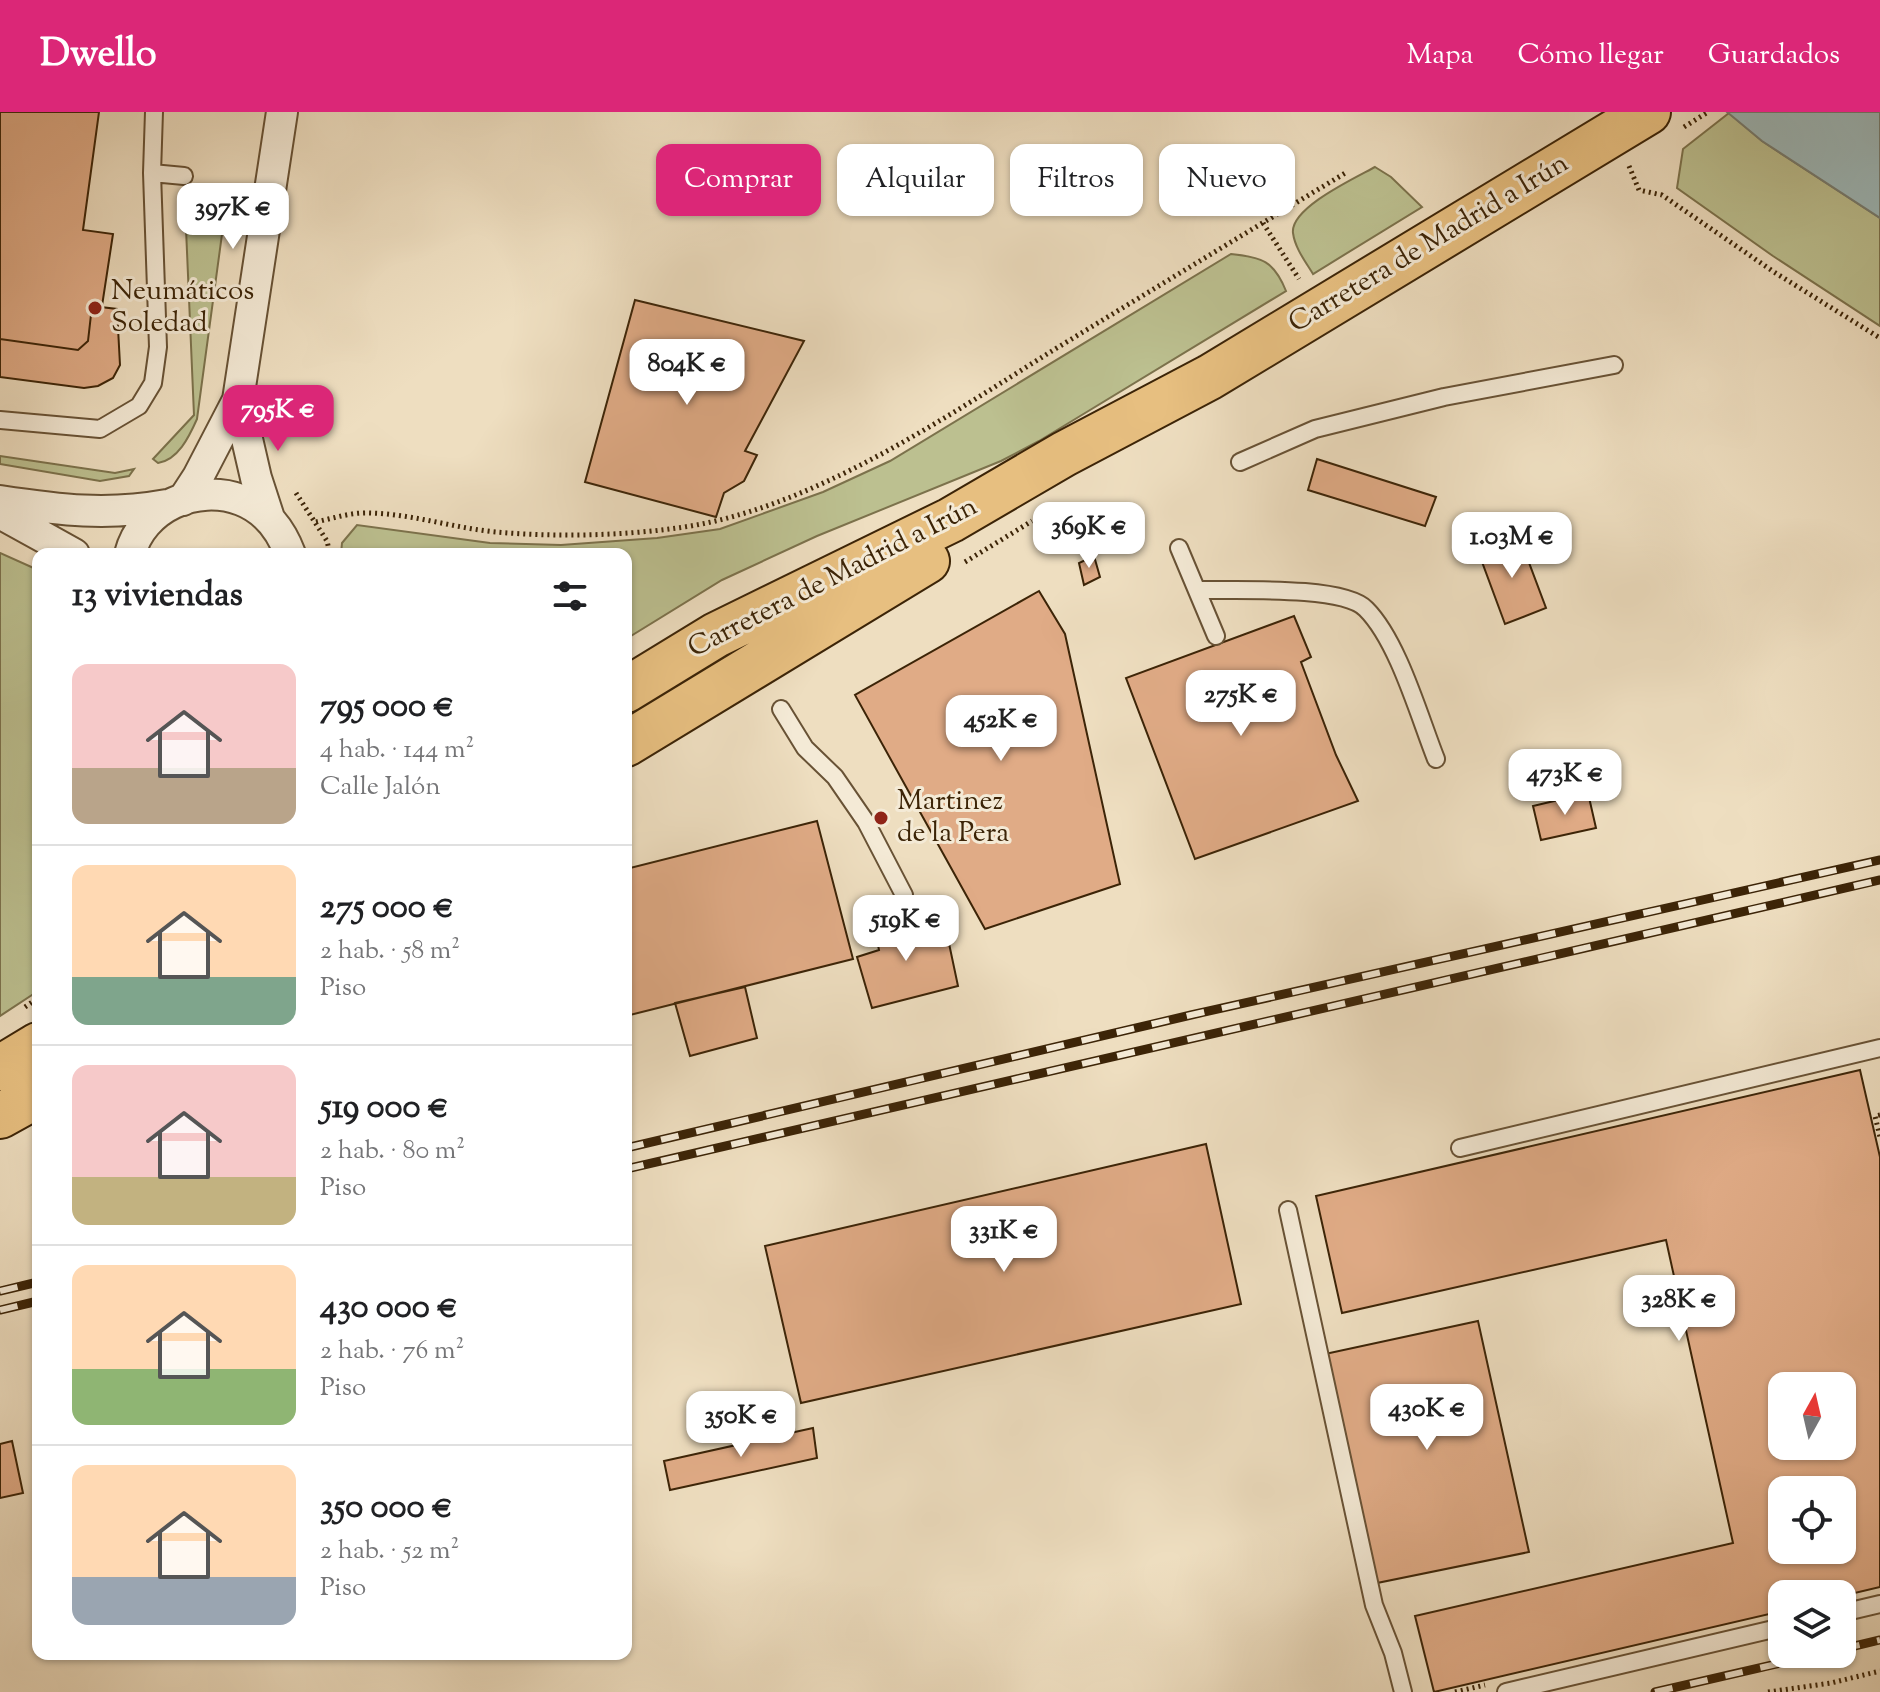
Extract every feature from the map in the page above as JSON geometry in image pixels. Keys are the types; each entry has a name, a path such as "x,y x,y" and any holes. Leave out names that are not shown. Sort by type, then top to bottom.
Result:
{"highway":[{"name":"Carretera de Madrid a Irún","path":"632,686 716,635 951,520 1064,454 1210,377 1650,123"},
{"name":"Carretera de Madrid a Irún","path":"632,740 1114,446 1210,377"},
{"path":"0,1068 32,1049"},
{"path":"0,1116 32,1098"}],"street":[{"path":"133,548 141,530 175,502 204,465 238,400 282,112"},
{"path":"238,400 256,478 269,518 288,548"},
{"path":"0,501 73,512 131,512 194,495 215,494 239,499 269,518"},
{"path":"0,513 63,548"},
{"path":"632,666 745,599 813,566 868,563"},
{"name":"Carretera de Madrid a Irún","path":"632,719 669,697 745,674"},
{"path":"0,1049 32,1027"}],"lane":[{"path":"0,420 100,429 139,406 153,383 158,347 152,173 154,112"},
{"path":"152,173 184,176"},
{"path":"1240,462 1315,429 1444,397 1614,365"},
{"path":"1179,548 1216,636"},
{"path":"1197,590 1305,590 1337,596 1365,607 1396,654 1436,759"},
{"path":"781,709 805,748 835,777 866,822 904,895"},
{"path":"1460,1148 1880,1048"},
{"path":"1288,1210 1374,1605 1393,1653 1403,1692"},
{"path":"1856,1610 1880,1604"},
{"path":"1506,1692 1768,1630"}],"path":[{"path":"1708,112 1650,123 1639,190 1662,195 1774,272 1880,338"},
{"path":"316,522 349,514 370,513 495,532 581,534 676,528 718,521 772,505 859,465 950,414 1347,172"},
{"path":"1263,223 1304,287"},
{"path":"1880,1115 1875,1116 1880,1137"},
{"path":"1768,1692 1831,1683 1880,1671"}],"green space":[{"path":"1729,113 1762,141 1880,218 1880,326 1677,188 1683,149"},
{"path":"1375,167 1391,177 1422,207 1313,274 1296,244 1293,233 1295,223 1312,204"},
{"path":"185,205 206,206 225,212 197,419 177,453 158,463 153,459 194,415"},
{"path":"1231,254 1266,262 1277,273 1286,291 1039,441 1001,461 817,536 722,580 632,635 632,548 342,548 342,543 357,525 490,543 561,545 657,538 720,529 823,492 890,461"},
{"path":"0,456 115,473 134,469 129,476 100,481 0,464"},
{"path":"0,553 32,567 32,995 0,1016"}],"water":[{"path":"1727,112 1880,112 1880,218 1762,141"}],"building":[{"path":"0,112 99,112 83,230 113,234 102,306 92,306 88,341 78,350 0,339"},
{"path":"635,300 804,341 745,451 757,455 744,481 724,493 716,517 585,482"},
{"path":"92,306 117,309 120,365 113,378 98,386 84,388 0,377 0,339 78,350 88,341"},
{"path":"1317,459 1436,497 1425,526 1308,490"},
{"path":"1519,536 1546,608 1505,624 1478,551"},
{"path":"1094,556 1100,577 1084,585 1079,563"},
{"path":"1039,591 1065,634 1120,884 985,929 855,695"},
{"path":"1294,616 1311,657 1301,662 1336,755 1358,801 1195,859 1126,678"},
{"path":"1588,793 1596,828 1541,840 1533,806"},
{"path":"817,821 853,959 632,1014 632,867"},
{"path":"917,913 925,939 947,934 958,986 872,1008 857,957 879,950 874,926"},
{"path":"745,987 757,1038 690,1056 675,1003"},
{"path":"1860,1070 1880,1157 1880,1587 1856,1593 1856,1580 1768,1580 1768,1614 1434,1692 1415,1616 1733,1543 1666,1240 1342,1313 1316,1196"},
{"path":"1206,1144 1241,1304 801,1403 765,1246"},
{"path":"1478,1321 1529,1552 1377,1583 1325,1354"},
{"path":"813,1428 817,1458 670,1490 664,1461"},
{"path":"12,1441 23,1493 0,1498 0,1444"}],"railway":[{"path":"632,1147 1191,1015 1880,860"},
{"path":"632,1168 1880,880"},
{"path":"0,1291 32,1283"},
{"path":"0,1310 32,1302"},
{"path":"1856,1646 1880,1640"},
{"path":"1655,1692 1768,1666"}],"place":[{"name":"Neumáticos Soledad","path":"95,308"},
{"name":"Martinez de la Pera","path":"881,818"}]}
